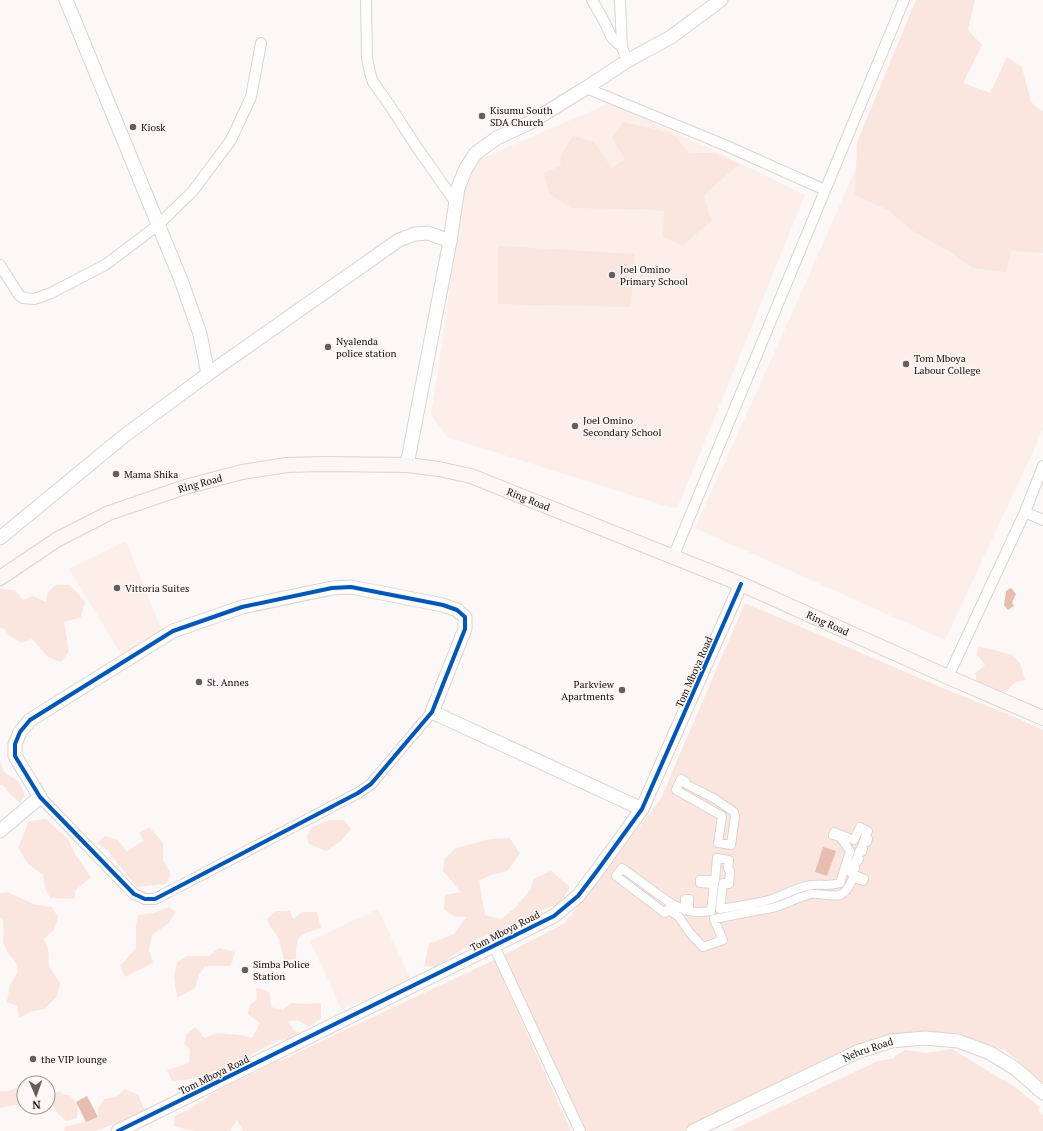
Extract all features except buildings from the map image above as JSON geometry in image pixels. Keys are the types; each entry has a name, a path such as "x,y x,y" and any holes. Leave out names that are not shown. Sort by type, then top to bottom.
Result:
{"main road":[{"name":"Ring Road","path":"0,578 58,539 109,513 185,487 242,472 287,465 324,464 407,465 439,469 471,476 741,584 1043,718"}],"street":[{"path":"66,0 181,280 200,334 208,374"},
{"path":"366,0 367,58 373,82 456,203"},
{"path":"592,0 612,38 622,47"},
{"path":"620,0 622,47 627,61"},
{"path":"407,465 450,241 458,188 466,168 476,154 497,138 531,122 627,61 671,37 721,0"},
{"path":"673,557 904,0"},
{"path":"0,265 19,295 24,298 34,299 51,293 105,265 158,225 193,191 231,140 251,97 261,44"},
{"path":"586,88 727,146 825,190"},
{"path":"0,538 124,436 208,374 399,240 415,234 428,233 450,241"},
{"path":"948,677 1025,512 1043,466"},
{"path":"1025,512 1043,520"},
{"name":"Tom Mboya Road","path":"118,1131 554,916 578,896 642,810 741,584"},
{"path":"351,587 442,605 457,610 464,617 465,629 432,712 371,784 155,899 145,899 134,894 40,797 15,756 15,744 20,732 30,720 174,631 242,607 332,588 351,587"},
{"path":"432,712 642,810"},
{"path":"681,779 686,782 686,784 734,812 735,817 731,845 718,843 722,816 676,790 681,779"},
{"path":"0,831 40,797"},
{"path":"860,827 868,830 865,837 868,839 867,842 864,841 861,849 863,849 862,852 859,851 857,858 859,859 858,861 856,860 853,867 855,868 854,870 852,869 851,873 864,879 863,881 853,878 847,890 840,895 812,894 772,908 714,919 723,940 703,947 690,933 679,917 668,909 665,913 616,876 622,868 676,906 686,910 685,899 689,899 689,911 697,913 711,911 714,884 700,883 700,880 715,880 717,858 729,860 728,868 730,871 729,884 723,883 720,909 770,900 810,885 826,886 840,883 850,851 840,837 833,835 834,832 854,840 860,827"},
{"path":"494,946 580,1131"},
{"name":"Nehru Road","path":"693,1131 857,1052 891,1041 925,1038 958,1041 990,1053 1016,1069 1043,1093"}],"shaded area":[{"path":"916,0 975,0 968,30 982,45 963,83 990,93 1007,57 1022,67 1031,102 1043,112 1043,253 1011,251 1006,272 973,268 950,252 911,230 888,210 855,195 857,142"},
{"name":"Joel Omino Primary School","path":"610,103 704,146 805,195 677,508 669,507 447,437 431,414 445,325 457,224 466,179 483,158"},
{"path":"623,122 672,133 689,153 714,153 739,164 704,195 711,221 682,246 663,237 664,211 571,208 549,194 544,173 560,166 561,154 573,136 594,142 612,168 625,159 612,138"},
{"name":"Tom Mboya Labour College","path":"856,168 1043,255 1043,430 945,640 695,528"},
{"path":"498,246 635,254 631,307 498,304"},
{"name":"Vittoria Suites","path":"126,541 163,634 123,657 69,569"},
{"path":"56,585 70,585 85,602 81,617 64,622 69,651 61,662 48,657 32,639 21,643 9,635 3,628 0,628 0,589 15,590 23,600 33,596 46,602 48,592"},
{"path":"1011,588 1016,594 1012,603 1014,606 1008,610 1004,605 1006,591"},
{"path":"745,603 1043,730 1043,1083 1005,1050 971,1040 884,1037 683,1131 585,1131 504,955 565,923 660,800"},
{"path":"978,647 1012,655 1020,663 1025,680 1014,683 1006,692 979,691 975,673 985,665 977,655"},
{"path":"0,761 4,772 18,781 25,794 20,803 2,785 0,785"},
{"path":"46,819 68,839 75,854 91,877 76,890 74,899 50,898 45,888 43,875 28,864 18,848 29,821"},
{"path":"330,820 344,820 351,829 341,841 326,851 309,844 307,836 312,827"},
{"path":"149,827 163,843 163,860 171,875 166,884 137,887 107,850 97,843 105,836 118,840 127,852 144,841 139,833"},
{"path":"510,838 520,854 507,871 491,875 479,881 485,915 501,919 515,908 531,889 533,879 551,871 570,887 560,903 540,911 523,922 477,939 437,967 424,966 429,944 454,934 466,917 456,917 444,910 445,895 461,892 443,871 445,858 456,848 491,839"},
{"path":"823,847 836,851 827,876 815,872"},
{"path":"7,892 33,904 52,907 58,917 54,930 44,939 48,949 49,967 60,983 57,996 45,1009 33,1011 19,1018 17,1006 7,1002 10,985 18,972 16,963 9,955 3,942 4,933 3,919 0,917 0,893"},
{"path":"169,907 175,912 169,923 152,935 149,950 153,963 125,977 120,966 136,948 136,925 138,915 153,913"},
{"path":"378,909 411,980 342,1010 310,941"},
{"path":"276,911 290,911 293,919 302,912 317,912 321,928 303,934 300,937 297,945 296,959 284,960 279,939 267,919"},
{"path":"219,948 235,952 231,966 205,966 199,975 195,988 177,998 174,977 177,963 186,956 209,956"},
{"path":"494,960 571,1131 243,1131 237,1120 230,1131 196,1131 174,1126 175,1116 229,1084 256,1072 274,1060 280,1061"},
{"path":"256,988 263,989 270,993 271,1007 283,1010 291,1003 321,1003 321,1018 309,1027 297,1020 287,1021 295,1031 300,1033 291,1039 279,1040 242,1061 227,1067 191,1079 172,1081 167,1070 189,1063 190,1050 184,1043 186,1035 195,1027 205,1038 217,1033 241,1035 252,1038 260,1023 248,1014 250,1005 257,999"},
{"path":"952,1049 1016,1088 1040,1107 1038,1110 1043,1115 1043,1131 730,1131 878,1061 894,1058 905,1050 926,1053"},
{"path":"16,1088 16,1105 0,1108 0,1091 8,1091"},
{"path":"125,1089 138,1095 145,1110 130,1118 96,1131 64,1131 65,1127 98,1118 98,1108 104,1099 116,1097"},
{"path":"60,1091 65,1095 70,1095 78,1106 77,1118 66,1121 56,1111 56,1092"},
{"path":"87,1096 98,1117 86,1122 76,1102"}],"cycle path":[{"path":"118,1131 554,916 578,896 642,809 741,584"},
{"path":"351,587 443,605 457,610 465,617 465,629 432,712 371,784 358,793 155,899 145,899 134,894 40,797 15,756 15,744 20,732 30,720 173,631 242,607 332,588 351,587"}],"place":[{"name":"Kisumu South SDA Church","path":"482,116"},
{"name":"Kiosk","path":"133,127"},
{"name":"Joel Omino Primary School","path":"612,275"},
{"name":"Nyalenda police station","path":"328,347"},
{"name":"Tom Mboya Labour College","path":"906,364"},
{"name":"Joel Omino Secondary School","path":"575,426"},
{"name":"Mama Shika","path":"116,474"},
{"name":"Vittoria Suites","path":"117,588"},
{"name":"St. Annes","path":"199,682"},
{"name":"Parkview Apartments","path":"622,690"},
{"name":"Simba Police Station","path":"245,970"},
{"name":"the VIP lounge","path":"33,1059"}]}
